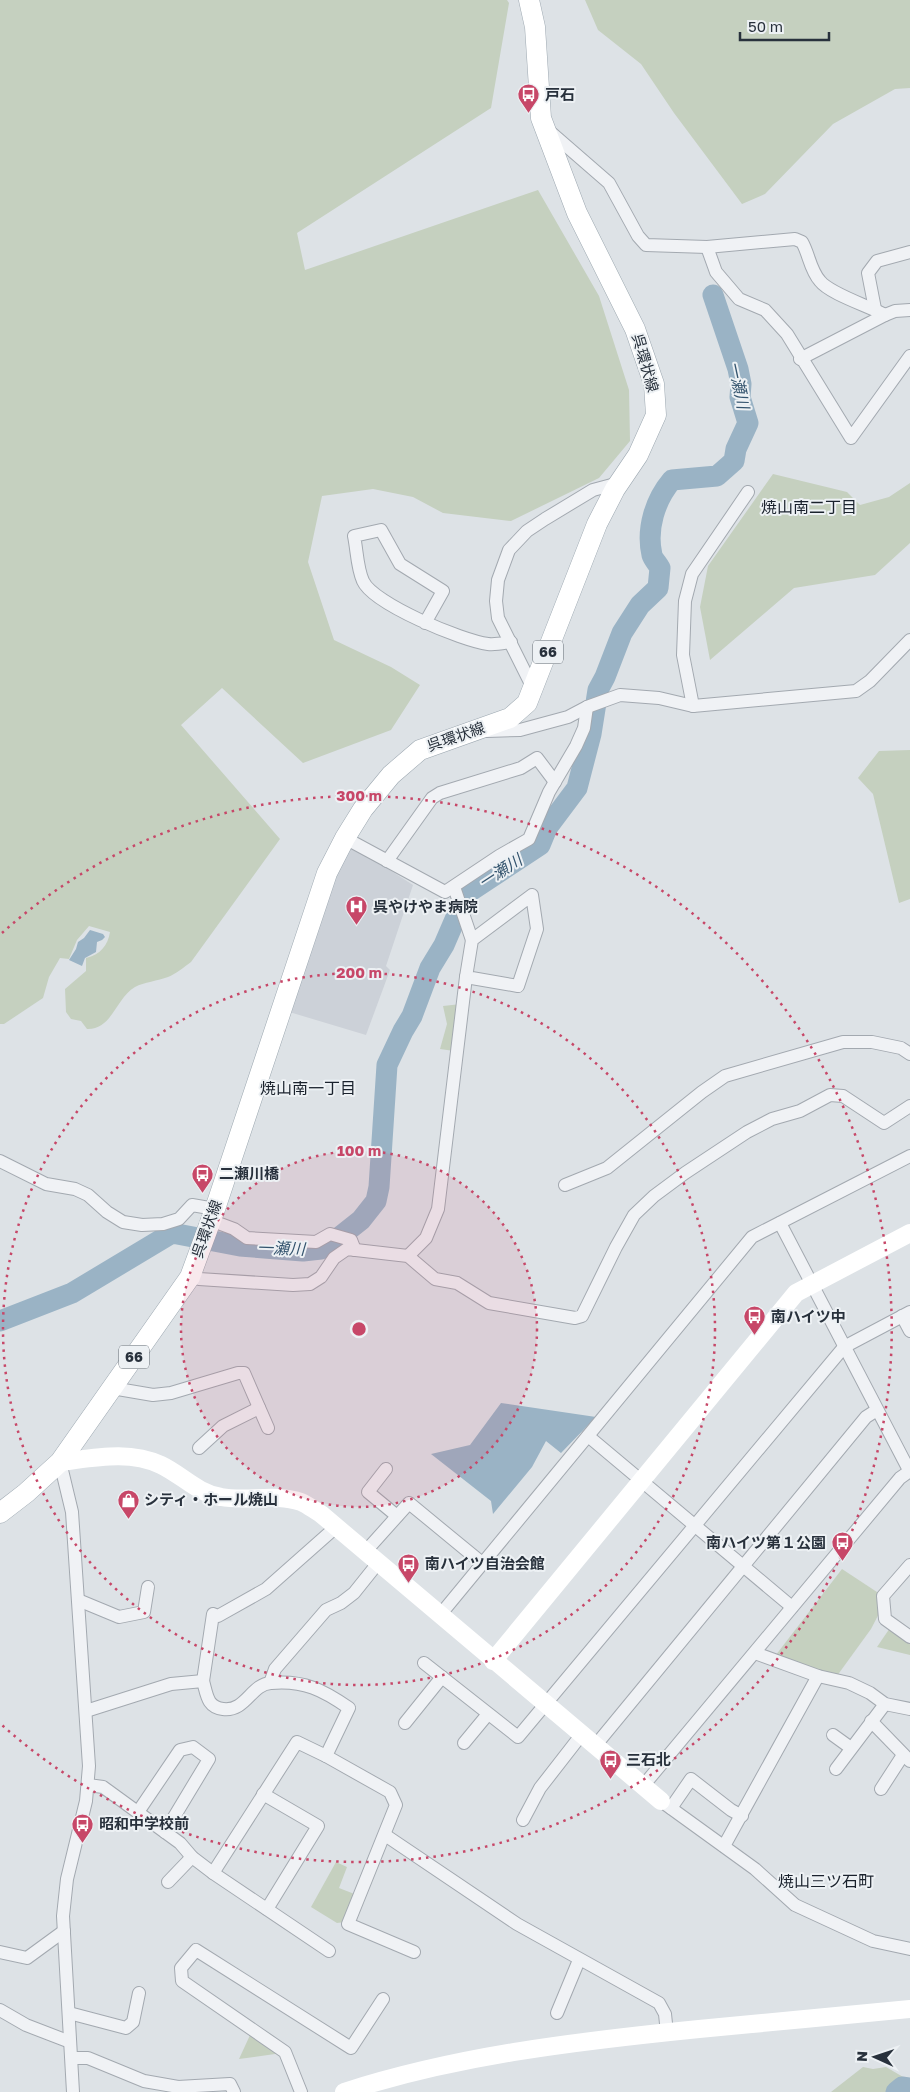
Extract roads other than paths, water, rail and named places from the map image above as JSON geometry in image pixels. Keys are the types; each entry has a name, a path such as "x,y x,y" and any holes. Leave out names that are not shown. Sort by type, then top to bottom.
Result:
{"main road":[{"name":"呉環状線","path":"0,1513 26,1493 60,1462 190,1277 327,873 345,838 363,810 391,775 420,750 510,718 527,703 597,524 620,482 638,455 656,415 654,384 635,328 577,213 543,126 535,27 529,0"}],"street":[{"path":"543,126 609,183 638,236 646,245 706,247 766,240 795,239 802,242 809,254 813,271 820,282 880,312"},
{"path":"706,247 716,272 724,283 739,299 765,310 786,334 851,438 910,356"},
{"path":"880,312 868,273 877,261 910,252"},
{"path":"800,359 880,312 910,310"},
{"path":"533,688 498,618 496,601 498,580 509,550 527,531 585,495 594,490 620,482"},
{"path":"693,706 683,655 685,601 692,574 748,492"},
{"path":"425,623 443,591 400,564 381,530 354,536 363,582 377,597 425,623 457,636 489,644 511,642"},
{"path":"472,732 520,730 568,717 587,707 620,695 659,698 693,706 856,691 870,681 910,640"},
{"path":"345,838 445,892 528,840 555,782 584,728 587,707"},
{"path":"387,861 432,798 440,793 521,768 537,758 555,782"},
{"path":"408,1256 426,1238 438,1210 472,940 454,887"},
{"path":"466,977 518,986 537,929 532,895 472,940"},
{"path":"565,1185 607,1168 702,1092 725,1076 843,1042 872,1042 900,1048 910,1054"},
{"path":"190,1277 284,1285 310,1284 321,1277 334,1258 346,1249 408,1256 435,1279 457,1283 490,1303 575,1318 582,1316 634,1215 654,1196 685,1173 747,1132 772,1119 800,1111 830,1095 843,1096 884,1122 910,1106"},
{"path":"440,1615 752,1238 910,1156"},
{"path":"0,1161 46,1184 75,1189 88,1195 107,1212 123,1222 142,1225 163,1224 180,1219 192,1205 247,1238 316,1242 330,1234 351,1240 355,1250"},
{"path":"644,1786 900,1478 910,1472 780,1224"},
{"path":"493,1660 796,1293 910,1233"},
{"path":"424,1663 518,1737 844,1347 906,1314 910,1331"},
{"path":"112,1388 153,1395 171,1393 238,1373 244,1373 268,1428"},
{"path":"199,1448 223,1426 259,1408"},
{"path":"595,1746 866,1417 877,1410"},
{"path":"588,1436 792,1607"},
{"path":"73,2092 63,1916 67,1879 86,1801 89,1766 72,1512 60,1462 121,1456 145,1458 163,1466 203,1492 222,1497 284,1498 301,1503 321,1514 595,1746 666,1804 755,1869 795,1905 872,1941 910,1949"},
{"path":"386,1469 368,1492 397,1516"},
{"path":"270,1683 274,1669 326,1610 341,1603 354,1593 372,1557 397,1516 409,1502 482,1563"},
{"path":"326,1756 349,1708 324,1691 304,1684 270,1683 260,1686 242,1705 230,1710 216,1708 209,1702 203,1681 213,1614 218,1616 266,1589 336,1527"},
{"path":"910,1565 883,1596 885,1619 910,1637"},
{"path":"78,1600 120,1617 144,1612 148,1587"},
{"path":"755,1653 818,1676 849,1684 870,1693 885,1704 910,1709"},
{"path":"724,1846 818,1676"},
{"path":"406,1723 442,1677"},
{"path":"86,1711 171,1684 203,1681"},
{"path":"836,1769 885,1704"},
{"path":"464,1744 488,1714"},
{"path":"871,1721 906,1758 880,1788"},
{"path":"523,1820 540,1788 582,1734"},
{"path":"833,1735 851,1748"},
{"path":"213,1873 297,1742 390,1792 396,1805 348,1924 414,1952"},
{"path":"138,1812 180,1750 193,1747 209,1759 165,1832"},
{"path":"666,1804 691,1779 742,1816"},
{"path":"88,1785 104,1787 180,1843 192,1857 213,1873 330,1951"},
{"path":"264,1794 318,1826 267,1910"},
{"path":"385,1835 517,1924 659,2003 664,2014 667,2033"},
{"path":"168,1882 192,1857"},
{"path":"0,1952 27,1958 64,1931"},
{"path":"301,2092 285,2052 182,1981 181,1968 196,1950 351,2048 384,1999"},
{"path":"557,2013 579,1960"},
{"path":"69,2013 126,2028 133,2022 139,1993"},
{"path":"344,2092 384,2087 438,2067 536,2048 910,2009"},
{"path":"0,2010 41,2031 70,2042"},
{"path":"72,2058 88,2058 144,2081 178,2087 230,2084 234,2092"}],"water":[{"path":"90,930 103,934 105,937 97,942 96,952 85,958 82,966 69,960 78,942"},
{"path":"501,1403 596,1417 561,1453 546,1441 532,1467 493,1514 491,1501 431,1454 470,1445"}],"waterway":[{"name":"一瀬川","path":"0,1321 72,1293 172,1233 240,1246 303,1251 321,1249 332,1243 361,1220 376,1201 379,1187 387,1065 412,1016 430,968 444,945 466,894 540,845 547,828 577,788 591,734 598,690 622,633 640,605 658,588 660,568 652,555 650,535 653,515 661,496 672,480 717,476 734,461 736,449 748,423 740,397 741,384 738,369 713,295"},
{"path":"896,2092 902,2087 910,2088"}],"place":[{"name":"戸石","path":"529,114"},
{"name":"呉やけやま病院","path":"357,926"},
{"name":"二瀬川橋","path":"203,1193"},
{"name":"南ハイツ中","path":"755,1336"},
{"name":"シティ・ホール焼山","path":"128,1519"},
{"name":"南ハイツ第１公園","path":"842,1562"},
{"name":"南ハイツ自治会館","path":"409,1583"},
{"name":"三石北","path":"610,1779"},
{"name":"昭和中学校前","path":"83,1843"}],"district":[{"name":"焼山南二丁目","path":"809,507"},
{"name":"焼山南一丁目","path":"308,1088"},
{"name":"焼山三ツ石町","path":"826,1881"}]}
